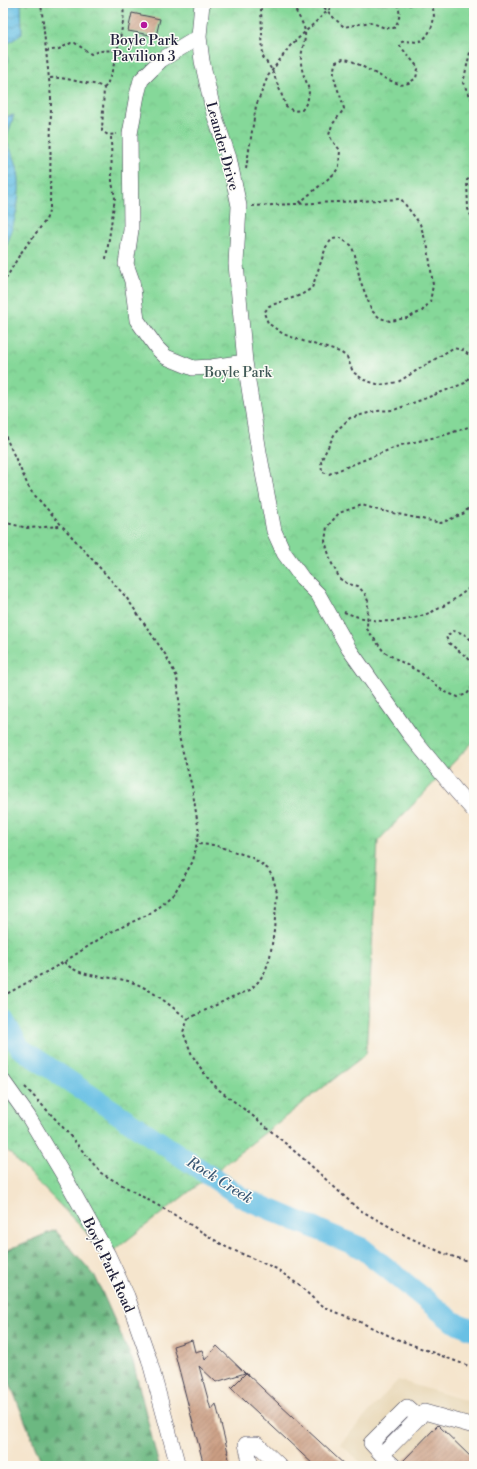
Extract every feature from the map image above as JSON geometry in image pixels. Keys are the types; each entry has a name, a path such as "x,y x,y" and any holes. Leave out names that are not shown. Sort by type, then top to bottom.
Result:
{"street":[{"name":"Leander Drive","path":"202,3 199,37 202,61 214,114 229,158 239,206 236,264 245,362"},
{"path":"199,37 161,60 142,80 137,95 130,134 131,230 126,264 132,281 137,320 157,348 166,356 193,368 211,368 245,362 251,406 274,531 284,553 302,578 318,594 349,649 401,722 456,792 474,811"},
{"name":"Boyle Park Road","path":"5,1075 9,1103 28,1116 108,1255 127,1296 149,1359 178,1466"},
{"path":"394,1466 382,1455 424,1412 474,1426"},
{"path":"251,1466 246,1444 257,1444 280,1466"}],"path":[{"path":"3,284 20,254 46,220 50,209 51,98 41,3"},
{"path":"104,88 108,86 113,72 124,21 124,3"},
{"path":"258,3 261,9 262,57 272,70 286,106 293,111 302,110 309,101 310,90 305,81 301,62 305,32 294,3"},
{"path":"320,3 344,27 370,22 385,28 394,28 399,21 400,10 397,3"},
{"path":"245,172 256,106 268,76 290,46 336,3"},
{"path":"403,3 409,5 420,3"},
{"path":"298,204 335,173 340,166 340,150 329,135 332,125 344,109 343,100 336,83 333,69 336,62 343,59 350,60 377,75 401,85 409,83 416,78 418,69 400,46 400,43 404,41 413,43 422,40 427,35 433,22 435,12 432,5 429,3"},
{"path":"474,35 463,83 474,103"},
{"path":"46,51 59,49 71,43 75,43 91,54 99,51 117,50"},
{"path":"50,78 57,77 76,80 83,83 100,85 104,88"},
{"path":"104,88 102,131 104,133 111,134 130,134"},
{"path":"106,259 112,227 115,198 112,182 111,134"},
{"path":"474,178 472,177 467,180 468,209 474,222"},
{"path":"239,206 401,199 420,224 428,248 433,285 430,302 422,311 407,318 390,321 380,318 372,312 360,280 355,255 351,245 340,238 332,240 326,247 312,288 302,295 269,306 264,313 268,323 283,334 303,342 340,352 347,357 353,372 364,380 380,385 398,382 453,348 463,350 472,358 474,370 465,383 394,410 376,411 350,418 336,431 321,461 322,472 329,474 401,445 445,435 474,425"},
{"path":"3,432 30,490 126,597 165,654 177,677 179,700 178,734 192,787 199,832 194,861 175,892 150,914 107,934 64,962 3,996"},
{"path":"474,498 465,512 441,523 378,510 362,505 339,513 327,527 325,541 331,562 340,579 348,584 358,586 365,594 368,601 367,629 384,652 422,673 443,691 458,697 467,694 474,684"},
{"path":"3,522 27,528 62,526"},
{"path":"342,612 378,621 397,622 407,620 449,604 474,584"},
{"path":"474,644 461,631 453,631 446,637 449,642 468,658 474,667"},
{"path":"196,844 214,845 251,857 268,869 273,878 277,892 274,931 270,957 265,972 250,990 232,997 188,1019 183,1032 192,1055 206,1076 218,1089 306,1160 358,1209 408,1237 445,1254 474,1263"},
{"path":"64,962 71,968 94,977 128,982 148,991 188,1019"},
{"path":"3,1063 5,1075"},
{"path":"22,1084 61,1125 101,1173 173,1214 226,1247 277,1269 300,1286 318,1303 331,1310 400,1340 474,1368"}],"shaded area":[{"path":"398,1380 474,1403 474,1466 365,1466 340,1444"}],"green space":[{"name":"Boyle Park","path":"3,3 474,3 474,741 378,841 366,1054 108,1255 3,1146"},
{"path":"55,1230 95,1276 133,1362 159,1466 43,1466 3,1366 3,1252"}],"water":[{"path":"3,3 21,3 22,34 4,46 8,61 4,69 3,68"},
{"path":"14,115 6,140 17,166 19,188 14,223 3,256 3,117"}],"building":[{"name":"Boyle Park Pavilion 3","path":"132,13 160,19 156,36 128,31"},
{"path":"192,1340 195,1352 202,1350 205,1360 217,1346 245,1373 216,1382 199,1366 211,1410 216,1404 231,1466 204,1466 173,1346"},
{"path":"246,1373 346,1466 315,1466 231,1388"},
{"path":"438,1425 474,1460 474,1466 409,1466 403,1461"}],"waterway":[{"name":"Rock Creek","path":"3,1019 20,1048 243,1198 362,1248 452,1321 474,1330"}],"place":[{"name":"Boyle Park Pavilion 3","path":"144,25"}]}
